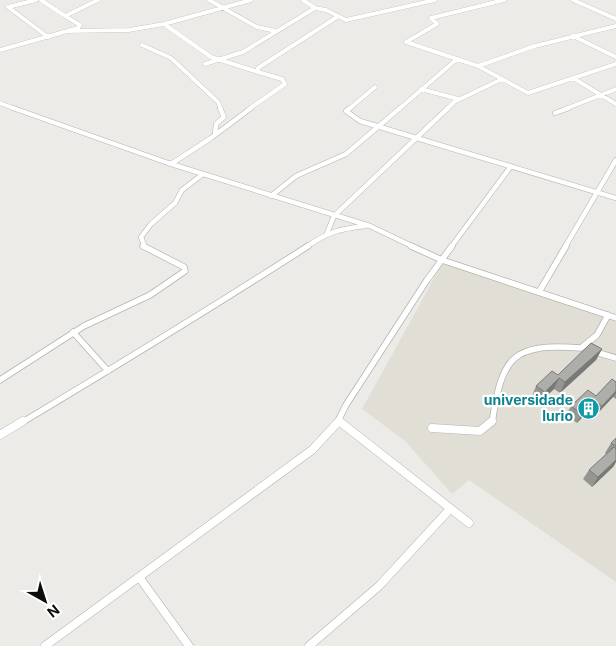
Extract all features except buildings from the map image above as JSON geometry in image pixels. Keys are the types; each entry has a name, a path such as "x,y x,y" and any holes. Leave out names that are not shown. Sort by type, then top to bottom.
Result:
{"street":[{"path":"36,0 8,7 48,37"},
{"path":"0,50 78,28 80,25 41,0"},
{"path":"65,16 98,0"},
{"path":"209,0 257,27 276,31"},
{"path":"67,31 122,31 164,24 251,0"},
{"path":"304,0 315,8 326,10 346,20 435,0"},
{"path":"308,3 315,0"},
{"path":"488,0 494,2"},
{"path":"504,0 431,18 437,24 406,42 478,66 528,94 616,64"},
{"path":"573,0 616,19"},
{"path":"204,64 243,52 315,8"},
{"path":"258,72 258,68 337,17"},
{"path":"67,31 73,22"},
{"path":"164,24 211,57 286,82 224,126 215,135 188,151 172,164"},
{"path":"478,66 534,46 616,26"},
{"path":"573,36 616,57"},
{"path":"142,45 171,58 218,102 224,117 216,124 215,135"},
{"path":"610,54 616,52"},
{"path":"271,196 296,176 346,154 457,59"},
{"path":"573,78 616,104"},
{"path":"327,233 334,216 396,154 418,137 458,99 502,79"},
{"path":"375,87 346,111 360,121 616,198"},
{"path":"421,89 458,99"},
{"path":"555,112 616,89"},
{"path":"0,103 172,164 370,226 442,260 616,318"},
{"path":"539,292 616,160"},
{"path":"45,646 312,450 339,421 346,405 412,303 512,166"},
{"path":"0,380 73,332 150,295 185,271 184,267 166,256 143,246 141,237 150,224 175,203 182,190 203,174"},
{"path":"0,435 179,325 206,312 327,233 338,229 370,226"},
{"path":"581,348 597,335 608,315"},
{"path":"73,332 108,370"},
{"path":"432,428 480,431 492,423 502,375 512,359 521,350 555,345 581,348 616,358"},
{"path":"339,421 469,523"},
{"path":"309,646 379,586 450,509"},
{"path":"139,577 189,646"}],"shaded area":[{"path":"443,262 616,322 616,582 469,480 452,494 405,441 362,409"}],"place":[{"name":"universidade lurio","path":"589,408"}]}
